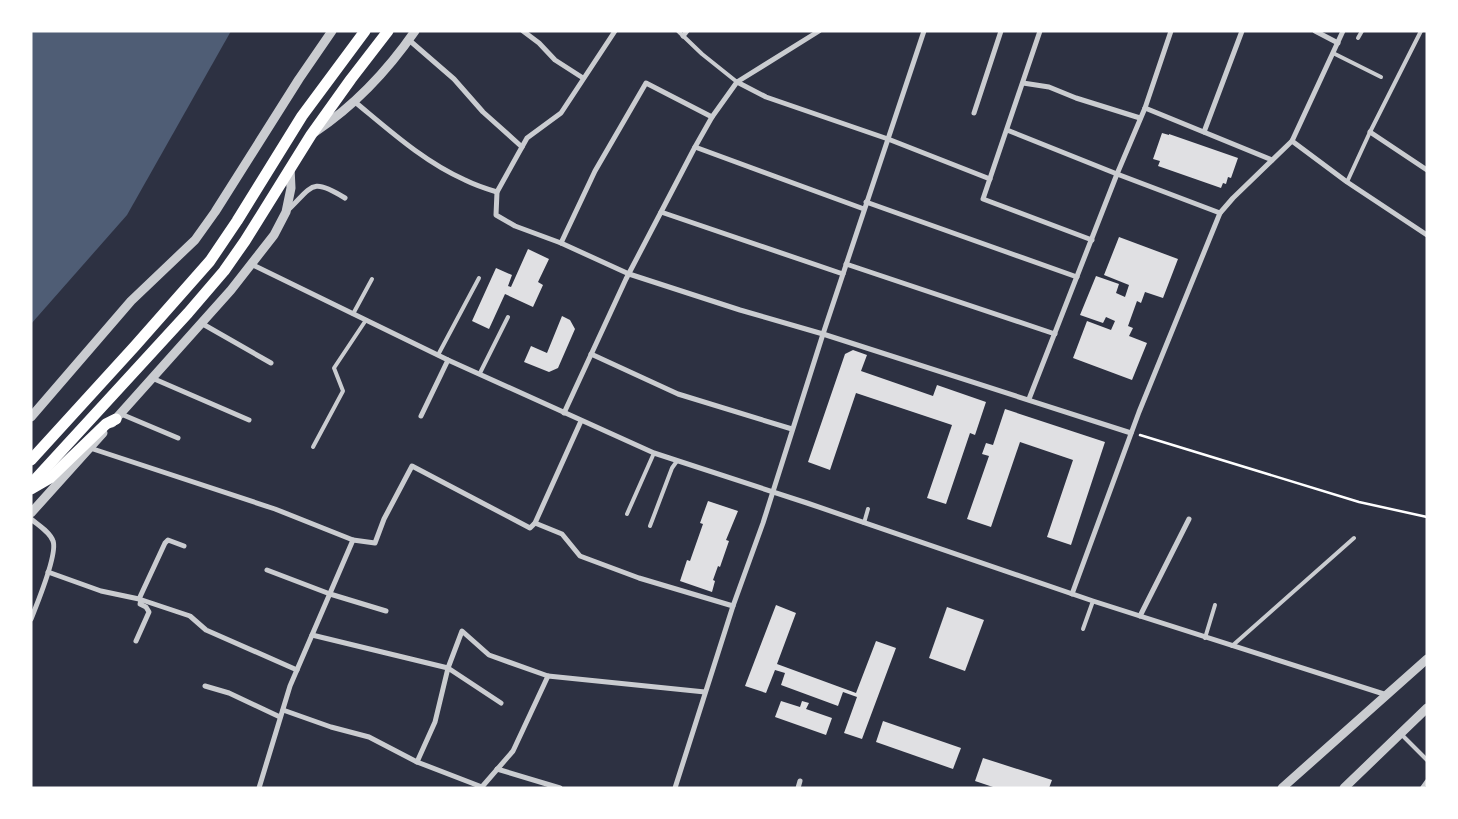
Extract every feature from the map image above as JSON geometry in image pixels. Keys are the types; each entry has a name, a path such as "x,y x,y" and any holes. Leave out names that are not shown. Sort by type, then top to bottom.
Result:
{"main road":[{"path":"31,460 210,261 238,221 302,116 365,31"},
{"path":"31,484 188,313 224,271 245,241 311,135 351,78 388,31"},
{"path":"31,489 50,478 106,424 119,416"}],"street":[{"path":"31,417 131,301 195,240 215,212 299,78 332,31"},
{"path":"311,135 335,119 355,102 415,31"},
{"path":"524,31 539,43 554,60 583,78"},
{"path":"615,31 561,113 527,138 498,192 496,215 515,226 561,243 629,274 1131,432"},
{"path":"683,36 688,31"},
{"path":"564,414 629,274 712,117 738,82 818,31"},
{"path":"675,788 733,606 924,31"},
{"path":"974,112 1001,31"},
{"path":"1040,31 983,199 1092,240"},
{"path":"1029,399 1117,174 1145,108 1171,31"},
{"path":"1204,132 1242,31"},
{"path":"1315,31 1338,43"},
{"path":"1072,594 1131,432 1220,213 1292,141 1343,31"},
{"path":"409,40 454,79 482,112 522,147"},
{"path":"738,82 766,97 888,139 990,179"},
{"path":"561,243 595,171 646,83 712,117"},
{"path":"1022,83 1049,87 1076,98 1140,118"},
{"path":"355,102 425,157 464,180 498,192"},
{"path":"1145,108 1272,160"},
{"path":"1006,130 1220,213"},
{"path":"1370,132 1427,170"},
{"path":"1292,141 1347,182 1427,235"},
{"path":"695,147 864,209"},
{"path":"31,513 253,265 274,235 286,212 291,188 290,167"},
{"path":"286,212 309,188 315,185 322,186 345,198"},
{"path":"866,202 1077,277"},
{"path":"661,212 843,274"},
{"path":"846,264 1055,334"},
{"path":"253,265 448,360 654,453 1205,638 1387,695"},
{"path":"202,323 271,363"},
{"path":"592,354 678,394 792,429"},
{"path":"421,416 448,360"},
{"path":"152,378 249,420"},
{"path":"119,416 178,438"},
{"path":"90,448 274,508 353,540 375,543 384,519 412,466 530,528 535,523 581,421"},
{"path":"31,519 52,539 54,545 48,572 31,619"},
{"path":"1140,616 1189,519"},
{"path":"535,523 562,534 580,556 640,578 733,606"},
{"path":"136,641 149,612 146,607 140,604 140,599 165,543 168,540 184,546"},
{"path":"259,788 280,717 297,670 353,540"},
{"path":"267,570 330,594 386,611"},
{"path":"48,572 101,591 140,599 190,616 206,630 297,670"},
{"path":"417,762 435,722 448,668 462,631 489,655 548,676 705,692"},
{"path":"312,634 448,668 501,703"},
{"path":"1282,788 1427,659"},
{"path":"283,710 331,728 369,736 417,762 482,787 513,751 548,676"},
{"path":"205,686 229,693 280,717"},
{"path":"1344,788 1427,708"},
{"path":"498,768 560,788"},
{"path":"798,788 800,781"}],"lane":[{"path":"678,31 702,54 738,82"},
{"path":"1358,38 1362,31"},
{"path":"1347,182 1421,31"},
{"path":"1333,53 1381,77"},
{"path":"438,355 478,278"},
{"path":"353,314 372,279"},
{"path":"480,374 508,317"},
{"path":"314,446 344,391 334,368 366,320"},
{"path":"628,514 654,453"},
{"path":"650,526 672,468 677,461"},
{"path":"864,523 868,509"},
{"path":"1232,646 1354,538"},
{"path":"1083,629 1093,601"},
{"path":"1205,638 1215,605"},
{"path":"1400,732 1427,760"},
{"path":"1422,788 1427,781"}],"path":[{"path":"1131,432 1359,502 1427,517"}],"water":[{"path":"31,31 231,31 127,215 31,324"}],"building":[{"path":"1162,133 1238,158 1231,178 1228,177 1226,184 1223,183 1221,188 1158,166 1160,161 1153,159"},
{"path":"1119,237 1178,259 1163,298 1145,292 1141,303 1137,301 1128,326 1133,328 1129,336 1147,343 1132,380 1073,358 1087,321 1111,330 1115,321 1106,317 1103,323 1080,315 1096,276 1119,284 1116,293 1125,297 1129,285 1104,275"},
{"path":"528,249 549,259 538,282 543,285 533,307 505,294 489,329 472,321 496,268 512,275 508,286 511,287"},
{"path":"562,316 570,320 575,329 558,368 549,372 524,362 531,346 547,353"},
{"path":"853,350 867,355 861,371 933,396 937,385 986,402 975,435 970,433 946,504 927,498 952,425 856,393 830,470 808,462 845,354"},
{"path":"1005,409 1105,442 1071,545 1047,537 1073,460 1020,442 991,527 967,519 989,456 982,454 986,443 993,445"},
{"path":"708,501 738,511 726,540 729,541 720,567 718,566 713,580 715,581 712,592 680,581 687,560 690,561 703,524 700,523"},
{"path":"776,605 796,613 777,664 856,693 876,641 896,648 862,739 844,733 857,697 843,692 838,706 781,685 785,673 775,670 766,693 745,686"},
{"path":"947,607 984,620 965,671 929,658"},
{"path":"781,701 800,707 802,701 809,703 806,709 832,718 826,735 775,717"},
{"path":"883,721 961,748 953,769 876,742"},
{"path":"983,758 1052,780 1049,788 996,788 975,781"}]}
